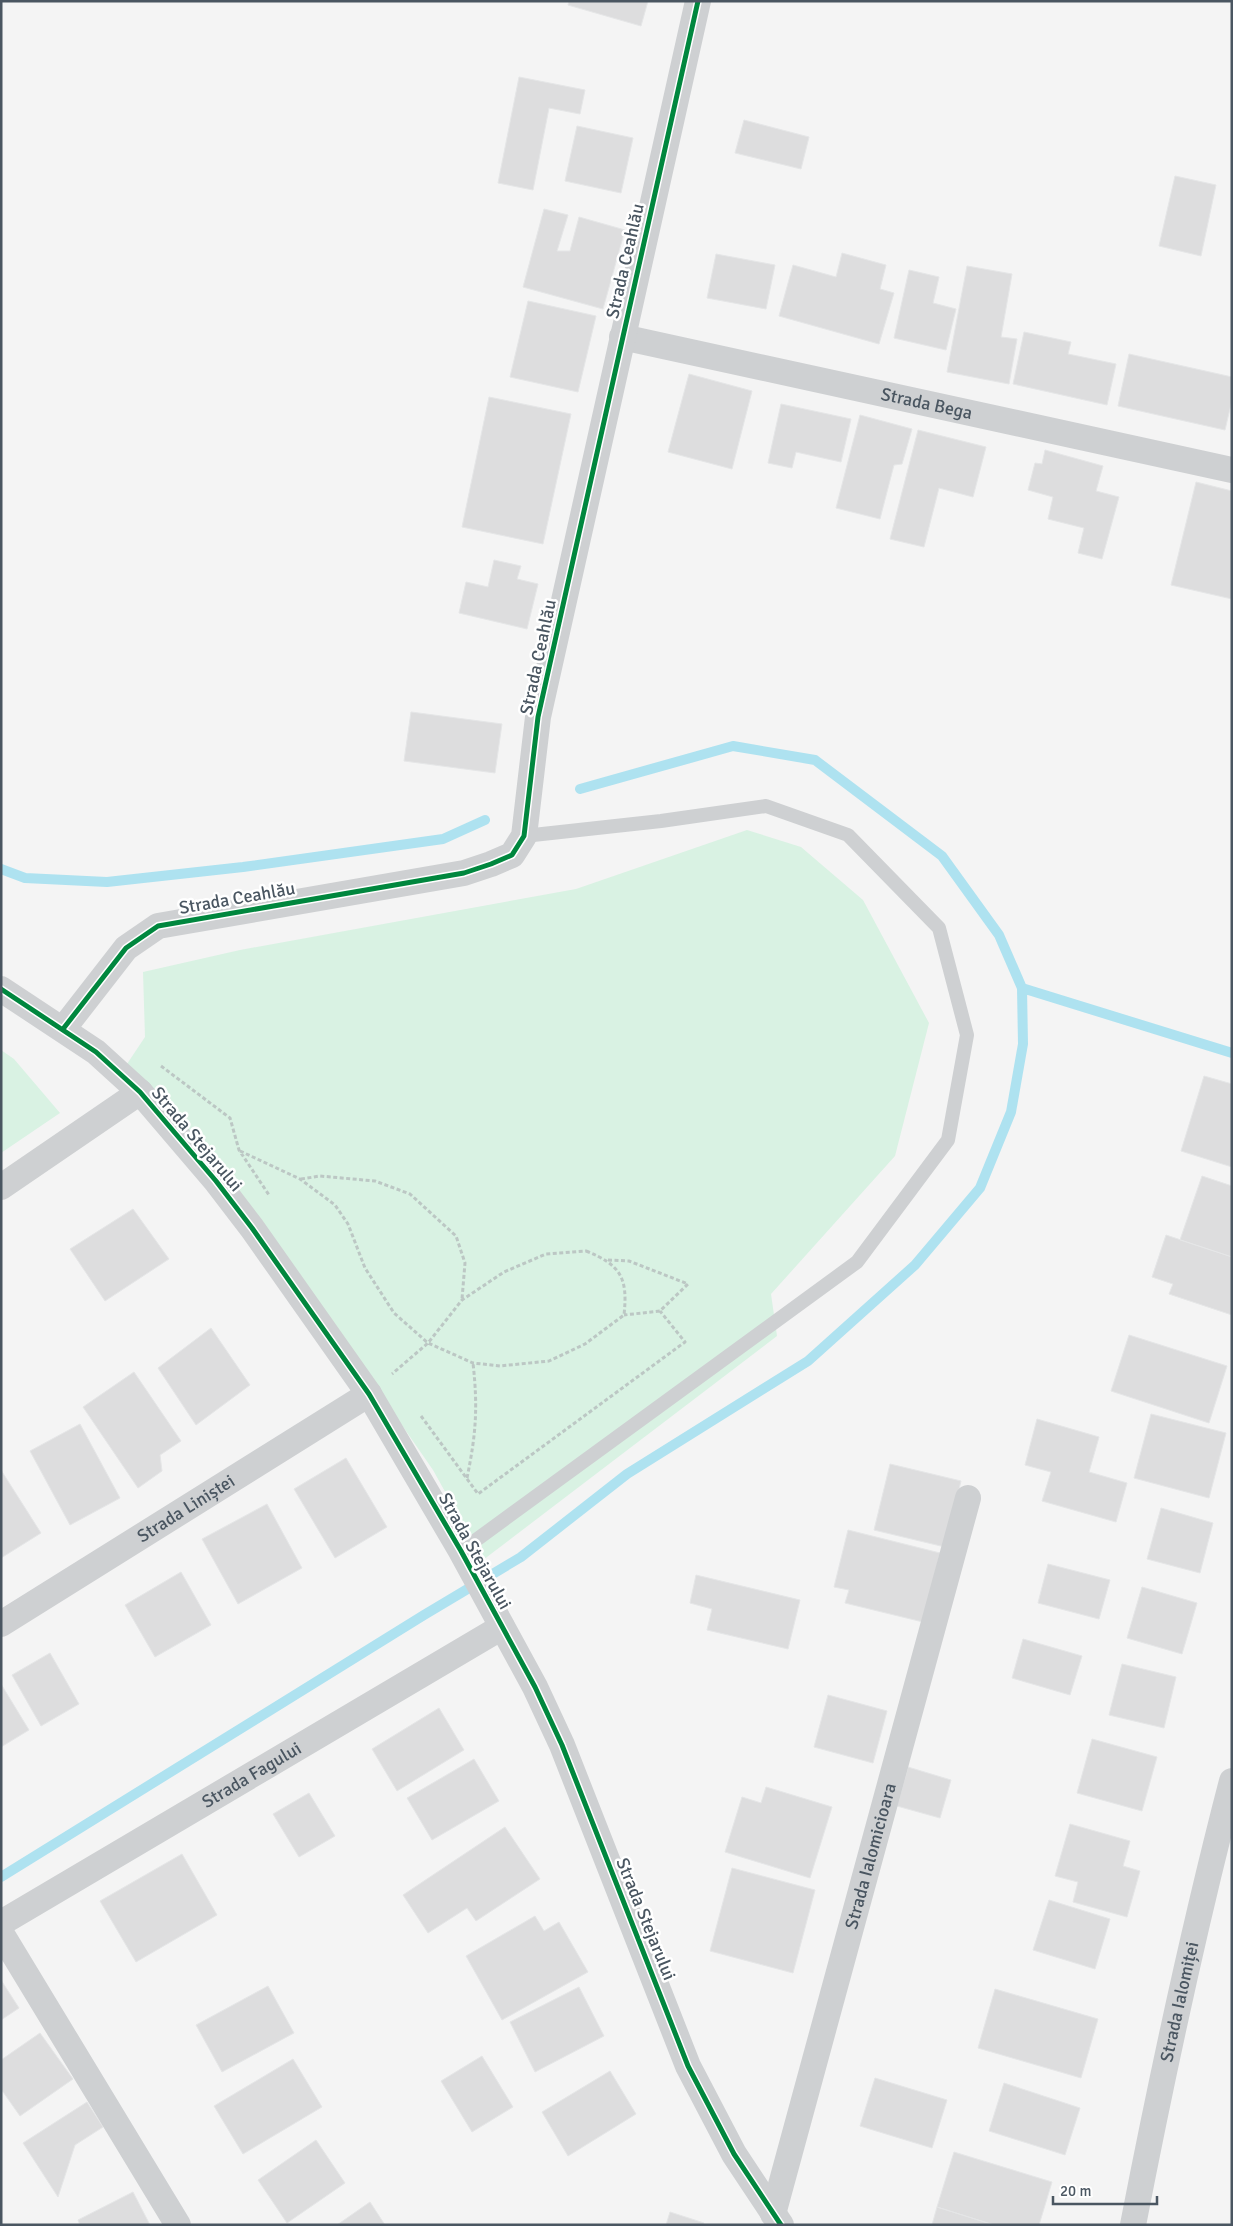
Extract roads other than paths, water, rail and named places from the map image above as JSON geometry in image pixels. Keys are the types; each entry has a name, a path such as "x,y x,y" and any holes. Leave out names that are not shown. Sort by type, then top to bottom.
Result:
{"street":[{"name":"Strada Ceahlău","path":"63,1029 126,948 158,926 464,873 512,855 524,836 538,717 698,1"},
{"name":"Strada Bega","path":"622,337 1232,470"},
{"name":"Strada Stejarului","path":"1,989 96,1052 140,1092 216,1181 252,1228 369,1394 465,1558 535,1687 562,1745 688,2066 734,2154 777,2219"},
{"path":"1,1187 140,1092"},
{"name":"Strada Liniștei","path":"1,1624 369,1394"},
{"name":"Strada Ialomicioara","path":"777,2219 968,1498"},
{"name":"Strada Fagului","path":"1,1923 497,1618"},
{"name":"Strada Ialomiței","path":"1133,2225 1149,2140 1232,1781"},
{"path":"1,1933 178,2225"}],"lane":[{"path":"465,1558 857,1262 948,1140 967,1035 939,928 848,835 766,806 661,821 524,836"}],"waterway":[{"path":"1,1877 521,1557 627,1474 808,1361 915,1265 980,1188 1011,1112 1023,1044 1022,988 999,935 942,856 815,760 733,746 580,789"},
{"path":"1,869 25,878 107,882 243,867 443,839 485,820"},
{"path":"1022,988 1232,1053"}]}
